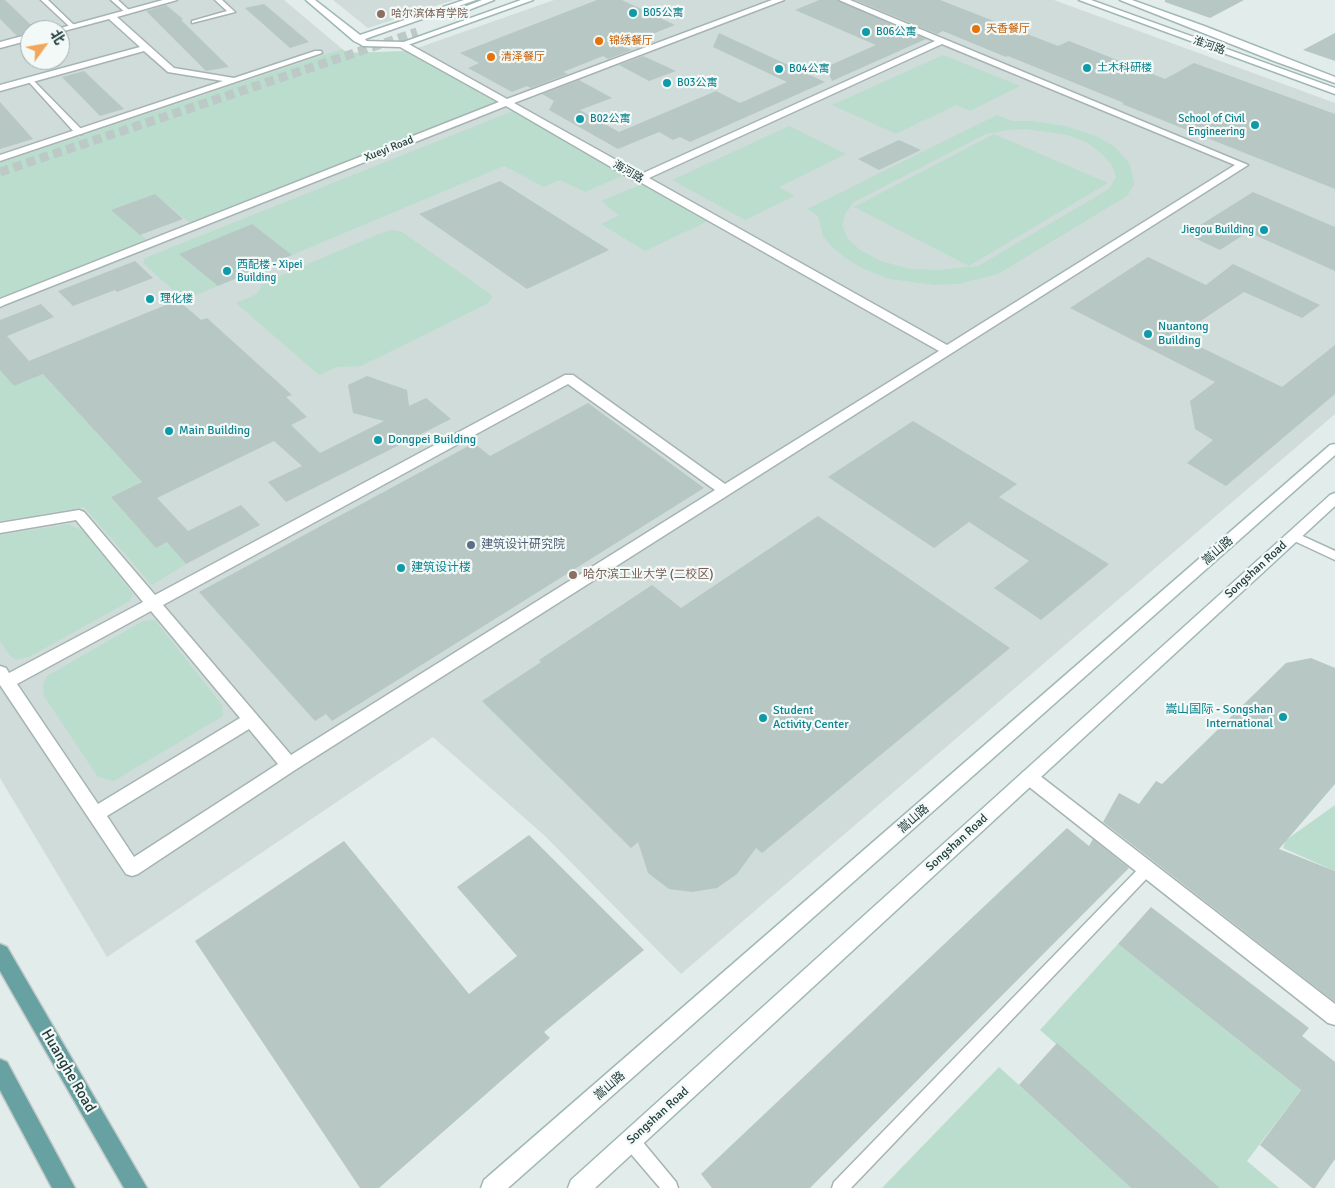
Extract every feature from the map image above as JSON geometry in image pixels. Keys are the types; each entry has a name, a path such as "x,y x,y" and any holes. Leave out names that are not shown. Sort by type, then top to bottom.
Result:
{"main road":[{"name":"Huanghe Road","path":"0,953 136,1188"},
{"path":"0,1069 64,1188"}],"street":[{"path":"72,26 173,0"},
{"path":"310,0 361,41 472,0"},
{"path":"490,0 414,30 506,0"},
{"path":"402,44 530,0"},
{"name":"Xueyi Road","path":"0,303 508,102 780,0"},
{"path":"725,491 569,378 153,603 3,677 132,868 289,766 1243,165 843,0"},
{"path":"1072,0 1179,39 1286,73"},
{"name":"淮河路","path":"1083,0 1335,91"},
{"name":"淮河路","path":"1108,0 1335,80"},
{"path":"1124,0 1201,28 1298,67"},
{"path":"111,16 171,70 234,81"},
{"path":"0,45 20,40"},
{"name":"海河路","path":"361,41 402,44 508,102 639,179 948,350"},
{"path":"639,179 942,41"},
{"path":"0,88 146,48"},
{"path":"0,158 318,53"},
{"name":"嵩山路","path":"492,1188 1335,448"},
{"name":"Songshan Road","path":"579,1188 1335,498"},
{"path":"0,528 79,515 289,766"},
{"path":"96,814 251,719"},
{"path":"1029,777 1335,1016"}],"lane":[{"path":"44,0 72,26"},
{"path":"114,0 128,12"},
{"path":"194,22 232,12 218,0"},
{"path":"30,80 79,132"},
{"path":"1294,536 1335,556"},
{"path":"840,1188 1147,869"},
{"path":"631,1141 670,1188"}],"shaded area":[{"name":"哈尔滨工业大学 (二校区)","path":"0,0 284,0 347,53 409,51 554,0 1054,0 1335,103 1335,414 681,974 545,836 433,737 107,957 0,778"},
{"name":"哈尔滨体育学院","path":"333,0 454,0 368,28"}],"green space":[{"path":"342,49 347,53 409,51 500,103 190,223 155,194 112,210 147,240 0,298 0,163"},
{"path":"943,55 1020,86 970,111 956,105 896,134 832,105"},
{"path":"513,111 627,174 585,192 560,180 544,187 504,166 292,255 252,224 179,254 218,286 184,300 143,263 145,258"},
{"path":"997,115 1012,121 1032,121 1066,126 1098,137 1115,147 1130,164 1134,184 1127,196 998,274 959,284 935,285 889,279 862,268 831,246 823,236 818,216 807,209","holes":["1026,129 1067,135 1086,142 1100,152 1112,165 1116,177 1109,189 978,266 937,270 910,269 881,261 860,250 848,239 842,225 845,214 854,202 986,134"]},
{"path":"789,126 846,154 779,187 794,196 745,220 672,180"},
{"path":"994,134 1108,183 969,266 854,207"},
{"path":"642,184 708,221 645,251 601,224 619,215 601,201"},
{"path":"393,230 402,232 489,293 492,298 487,304 361,366 337,367 319,375 236,303 255,295 260,290 261,284 381,233"},
{"path":"0,370 14,386 43,374 142,482 111,497 156,548 167,542 186,564 152,585 84,507 0,521"},
{"path":"69,524 83,531 133,594 130,601 29,657 16,660 10,656 0,641 0,535"},
{"path":"155,620 222,705 223,716 114,781 98,777 44,696 43,685 47,676 143,621"},
{"path":"1335,805 1335,871 1283,848 1286,840"},
{"path":"1118,944 1301,1090 1247,1161 1279,1188 1220,1188 1040,1030"},
{"path":"999,1067 1019,1085 1131,1188 882,1188"}],"building":[{"path":"0,0 5,0 26,20 20,20 20,35 17,36 0,19"},
{"path":"597,0 622,0 675,25 622,46 632,50 608,59 603,56 563,72 568,74 531,88 527,86 512,92 468,68 479,63 460,53"},
{"path":"819,0 837,0 926,39 832,81 826,67 876,45 795,10"},
{"path":"855,0 940,0 1058,46 1069,41 1165,79 1194,63 1335,114 1335,189 1122,104 1124,103 1008,56 1006,57 943,31 937,34"},
{"path":"1165,0 1244,0 1210,18 1165,2"},
{"path":"264,4 309,42 290,48 245,8"},
{"path":"166,5 183,19 181,20 229,67 206,71 146,11"},
{"path":"719,33 825,82 690,142 680,137 673,140 659,132 618,149 549,110 554,101 542,94 579,80 612,98 580,110 619,132 716,91 740,103 787,82 713,47"},
{"path":"1335,33 1335,61 1303,50"},
{"path":"643,56 676,71 649,81 619,65"},
{"path":"84,71 124,109 100,116 62,77"},
{"path":"0,102 33,139 0,149"},
{"path":"899,140 921,150 879,170 858,159"},
{"path":"500,181 609,250 527,289 419,214"},
{"name":"Jiegou Building","path":"1253,192 1335,227 1335,271 1248,232 1220,250 1186,234"},
{"path":"155,194 183,219 140,235 111,210"},
{"name":"西配楼 - Xipei Building","path":"252,224 292,255 218,286 179,254"},
{"path":"1148,257 1206,285 1233,264 1320,305 1302,318 1244,292 1178,336 1282,387 1335,345 1335,394 1226,486 1187,463 1213,440 1195,429 1190,401 1215,382 1070,308"},
{"path":"135,261 153,278 73,306 58,291"},
{"name":"Main Building","path":"178,300 201,320 207,318 292,395 286,397 307,417 291,425 320,453 384,421 353,413 348,385 367,376 407,390 409,406 426,398 451,419 286,502 268,482 302,466 274,441 157,498 188,531 241,505 260,525 186,564 167,542 156,548 111,497 142,482 43,374 14,386 0,370 0,320 41,304 54,317 7,336 29,361"},
{"name":"建筑设计研究院","path":"588,403 704,488 332,721 326,714 315,721 199,592 474,443 490,456"},
{"path":"913,421 1017,484 999,497 1109,564 1041,620 994,588 1029,561 969,522 934,548 828,477"},
{"name":"Student Activity Center","path":"818,516 1010,648 762,853 756,848 737,874 717,888 692,892 669,889 648,873 638,842 631,848 482,701 541,662 539,660 652,585 681,608"},
{"path":"1311,658 1335,668 1335,784 1279,849 1335,871 1335,1002 1103,822 1119,793 1139,804 1156,781 1162,784 1286,663"},
{"path":"1067,828 1089,846 1093,839 1129,868 810,1188 712,1188 701,1174"},
{"path":"529,835 644,950 544,1032 550,1038 379,1188 360,1188 195,941 344,841 469,994 517,956 457,887"},
{"path":"1151,907 1309,1028 1302,1036 1335,1062 1335,1159 1315,1188 1312,1188 1260,1145 1301,1090 1118,944"},
{"path":"1057,1043 1220,1188 1131,1188 1019,1085"}],"tunnel":[{"path":"0,172 417,32"}],"place":[{"name":"B05公寓","path":"633,13"},
{"name":"哈尔滨体育学院","path":"381,14"},
{"name":"天香餐厅","path":"976,29"},
{"name":"B06公寓","path":"866,32"},
{"name":"锦绣餐厅","path":"599,41"},
{"name":"清泽餐厅","path":"491,57"},
{"name":"土木科研楼","path":"1087,68"},
{"name":"B04公寓","path":"779,69"},
{"name":"B03公寓","path":"667,83"},
{"name":"B02公寓","path":"580,119"},
{"name":"School of Civil Engineering","path":"1255,125"},
{"name":"Jiegou Building","path":"1264,230"},
{"name":"西配楼 - Xipei Building","path":"227,271"},
{"name":"理化楼","path":"150,299"},
{"name":"Nuantong Building","path":"1148,334"},
{"name":"Main Building","path":"169,431"},
{"name":"Dongpei Building","path":"378,440"},
{"name":"建筑设计研究院","path":"471,545"},
{"name":"建筑设计楼","path":"401,568"},
{"name":"哈尔滨工业大学 (二校区)","path":"573,575"},
{"name":"嵩山国际 - Songshan International","path":"1283,717"},
{"name":"Student Activity Center","path":"763,718"}]}
